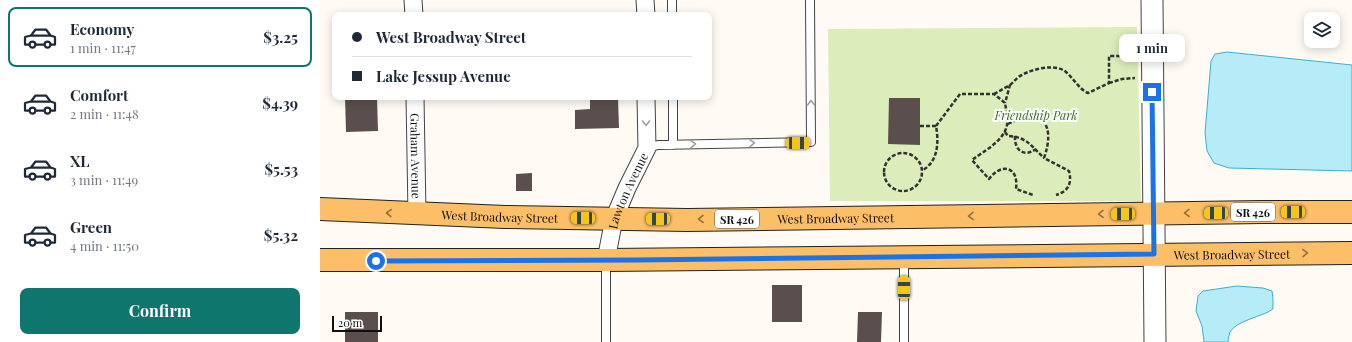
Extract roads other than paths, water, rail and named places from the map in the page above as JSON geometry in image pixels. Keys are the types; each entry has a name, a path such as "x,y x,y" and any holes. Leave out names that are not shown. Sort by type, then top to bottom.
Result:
{"main road":[{"name":"West Broadway Street","path":"320,209 505,217 695,220 1352,212"},
{"name":"West Broadway Street","path":"320,260 606,260 1352,253"}],"street":[{"path":"413,0 414,12"},
{"path":"646,0 646,12"},
{"path":"1152,0 1155,342"},
{"name":"Graham Avenue","path":"415,100 417,214"},
{"name":"Lawton Avenue","path":"606,260 614,219 646,148 646,100"}],"lane":[{"path":"672,0 672,12"},
{"path":"646,148 658,145 812,142 810,0"},
{"path":"673,100 673,145"},
{"path":"904,257 904,342"},
{"path":"606,260 606,342"}],"water":[{"path":"1227,52 1352,65 1352,171 1229,168 1214,163 1207,151 1205,133 1211,61 1215,54"},
{"path":"1237,286 1263,288 1272,291 1273,309 1238,324 1230,332 1228,342 1204,342 1202,326 1196,311 1198,296 1203,291"}],"park label":[{"name":"Friendship Park","path":"1036,115"}]}
